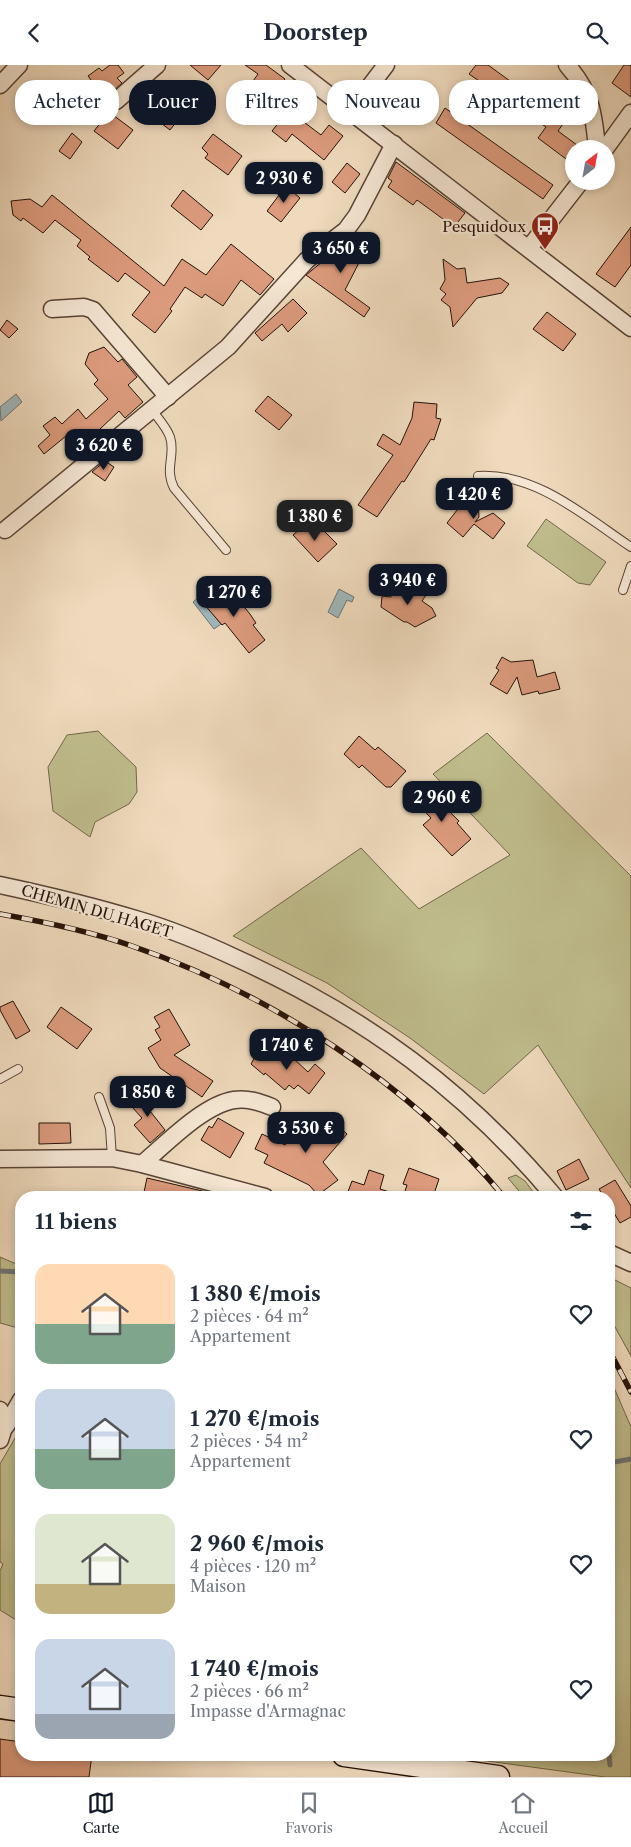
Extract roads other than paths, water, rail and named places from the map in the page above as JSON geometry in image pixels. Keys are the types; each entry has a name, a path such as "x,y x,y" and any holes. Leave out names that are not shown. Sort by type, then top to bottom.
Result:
{"main road":[{"path":"0,1707 15,1709"},
{"path":"374,1761 410,1768 498,1777"}],"street":[{"path":"0,85 19,65"},
{"path":"119,98 157,65"},
{"path":"290,65 327,93"},
{"path":"375,80 386,65"},
{"path":"567,65 589,99 594,112 596,140"},
{"path":"612,140 631,113"},
{"path":"369,125 631,328"},
{"path":"3,533 228,347 307,261 346,230 357,215 394,145"},
{"path":"529,248 574,190"},
{"path":"52,309 84,307 93,310 168,397"},
{"name":"CHEMIN DU HAGET","path":"0,885 69,900 141,920 201,942 273,975 326,1003 385,1039 440,1081 510,1145 550,1191"},
{"path":"142,1164 209,1109 225,1102 250,1100 272,1107"},
{"path":"0,1159 112,1158 142,1164 243,1191"},
{"path":"615,1256 631,1263"},
{"path":"0,1411 6,1421 3,1433"},
{"path":"3,1433 15,1411"}],"lane":[{"path":"152,410 170,435 172,444 169,477 174,488 226,550"},
{"path":"478,475 492,475 524,483 569,505 631,547"},
{"path":"623,590 631,566"},
{"path":"0,1079 18,1069"},
{"path":"98,1097 110,1127 112,1158"}],"water":[{"path":"16,394 22,402 1,421 0,407"},
{"path":"339,589 354,597 352,602 347,600 338,618 328,612"},
{"path":"199,597 221,624 214,629 193,602"}],"waterway":[{"path":"0,1271 15,1272"},
{"path":"615,1462 631,1459"},
{"path":"610,1761 610,1765"}],"railway":[{"path":"0,914 67,927 132,946 184,966 235,989 286,1017 335,1047 382,1081 426,1117 467,1156 499,1191"},
{"path":"615,1361 631,1392"}],"place":[{"name":"Pesquidoux","path":"545,250"}]}
